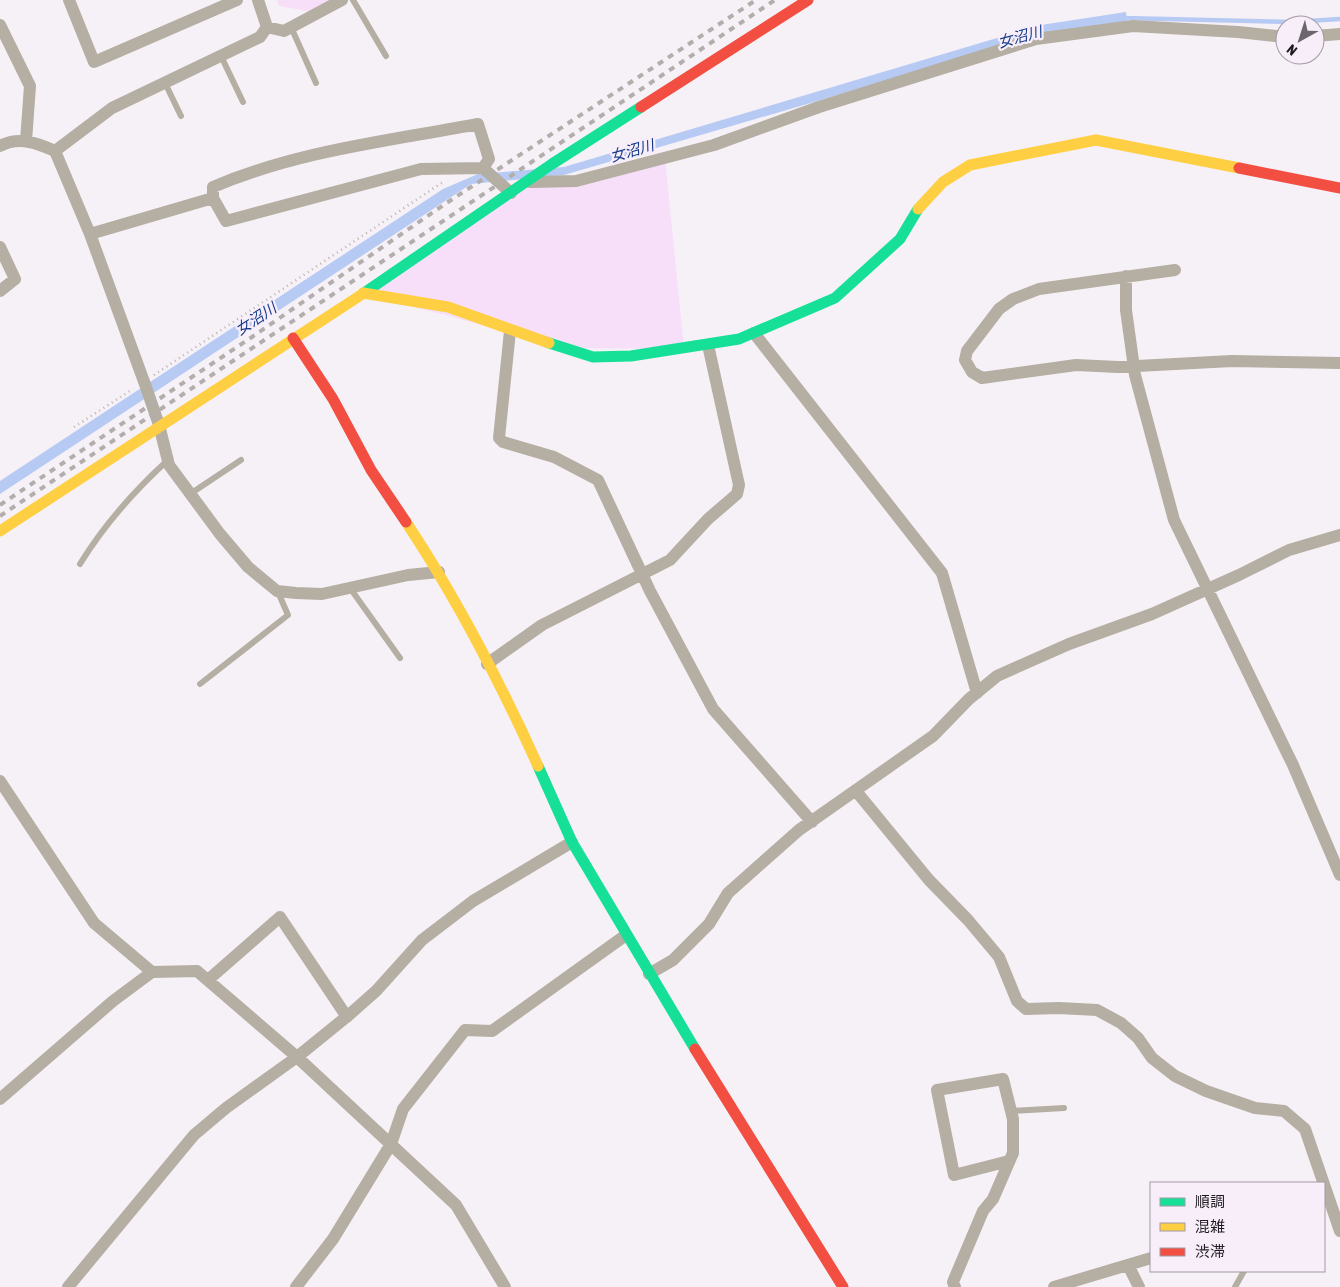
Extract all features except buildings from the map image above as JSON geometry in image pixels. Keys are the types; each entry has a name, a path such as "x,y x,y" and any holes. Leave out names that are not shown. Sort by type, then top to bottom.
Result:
{"street":[{"path":"69,0 94,62 237,0"},
{"path":"258,0 267,27"},
{"path":"267,27 284,31 342,0"},
{"path":"0,531 363,293 510,193 530,182 552,164 808,0"},
{"path":"0,25 30,86 26,142"},
{"path":"530,182 576,181 714,144 819,107 1036,39 1133,26 1275,36"},
{"path":"55,151 112,108 260,37 267,27"},
{"path":"1325,35 1340,34"},
{"path":"483,168 489,159 478,124 315,153 234,178 213,187 213,198 226,221 421,169 455,168 483,168 510,193"},
{"path":"363,293 448,307 510,330 593,357 631,356 739,339 835,298 900,240 918,210 943,182 970,166 1096,140 1340,188"},
{"path":"0,146 9,141 34,142 55,151 90,234 159,425 168,460 190,494 248,567 277,590 322,594 408,575 439,572"},
{"path":"90,234 213,198"},
{"path":"0,246 15,279 0,291"},
{"path":"1174,270 1039,289 1013,299 995,315 967,351 965,360 972,372 982,378 1076,365 1134,366 1232,361 1340,363"},
{"path":"1126,276 1126,310 1134,366 1160,474 1174,520 1293,765 1340,872"},
{"path":"510,330 502,389 499,438 503,442 554,457 598,480 642,575 713,709 812,822"},
{"path":"754,333 942,573 977,693"},
{"path":"293,338 333,400 371,470 439,572 517,719 572,842 649,974 843,1287"},
{"path":"487,664 542,625 670,560 708,519 737,494 739,485 708,345"},
{"path":"649,974 674,960 709,924 728,893 812,822 933,736 997,676 1031,660 1152,614 1289,550 1340,535"},
{"path":"0,781 94,923 152,972"},
{"path":"856,791 929,880 968,920 999,957 1017,1001 1026,1010 1059,1008 1097,1010 1121,1023 1138,1038 1152,1058 1175,1076 1206,1091 1254,1108 1284,1111 1304,1128 1331,1197 1340,1231"},
{"path":"68,1287 194,1135 226,1108 297,1057 347,1017 376,991 430,934 473,901 572,842"},
{"path":"208,980 280,917 347,1017"},
{"path":"296,1287 333,1239 391,1144 403,1109 464,1030 492,1031 626,935"},
{"path":"0,1099 112,1001 152,972 197,971 297,1057 456,1205 505,1287"},
{"path":"955,1287 953,1282 983,1212 993,1199 1010,1161 1013,1154 1011,1111 1003,1079 937,1090 954,1175 1010,1161"},
{"path":"1054,1287 1150,1258"},
{"path":"1128,1264 1139,1287"}],"lane":[{"path":"353,0 386,56"},
{"path":"291,27 316,84"},
{"path":"221,56 243,102"},
{"path":"165,83 182,116"},
{"path":"80,564 96,537 133,493 168,460"},
{"path":"190,494 241,460"},
{"path":"350,587 400,658"},
{"path":"200,684 288,615 277,590"},
{"path":"1011,1111 1064,1108"},
{"path":"1235,1287 1243,1272"}],"path":[{"path":"74,427 440,185 455,168"}],"shaded area":[{"path":"277,0 341,0 318,13 279,6"},
{"path":"665,158 684,349 566,348 363,293 530,182 576,181"}],"water":[{"path":"1126,12 1127,22 1043,35 564,175 471,184 0,494 0,481 443,189 478,174 564,167 1041,25"}],"waterway":[{"name":"女沼川","path":"1123,18 1291,22 1340,19"}],"railway":[{"path":"0,505 252,337 445,204 756,0"},
{"path":"0,516 775,0"}],"traffic: fast":[{"path":"364,293 552,164 641,107"},
{"path":"549,343 593,357 631,356 739,339 835,298 900,239 918,209"},
{"path":"538,766 572,842 695,1049"}],"traffic: slow":[{"path":"918,209 943,182 970,165 1096,140 1239,168"},
{"path":"363,293 448,307 549,343"},
{"path":"0,531 364,293"},
{"path":"406,522 443,581 477,641 509,703 538,766"}],"traffic: jam":[{"path":"641,107 808,0"},
{"path":"1239,168 1340,188"},
{"path":"293,338 333,399 371,470 406,522"},
{"path":"695,1049 843,1287"}]}
